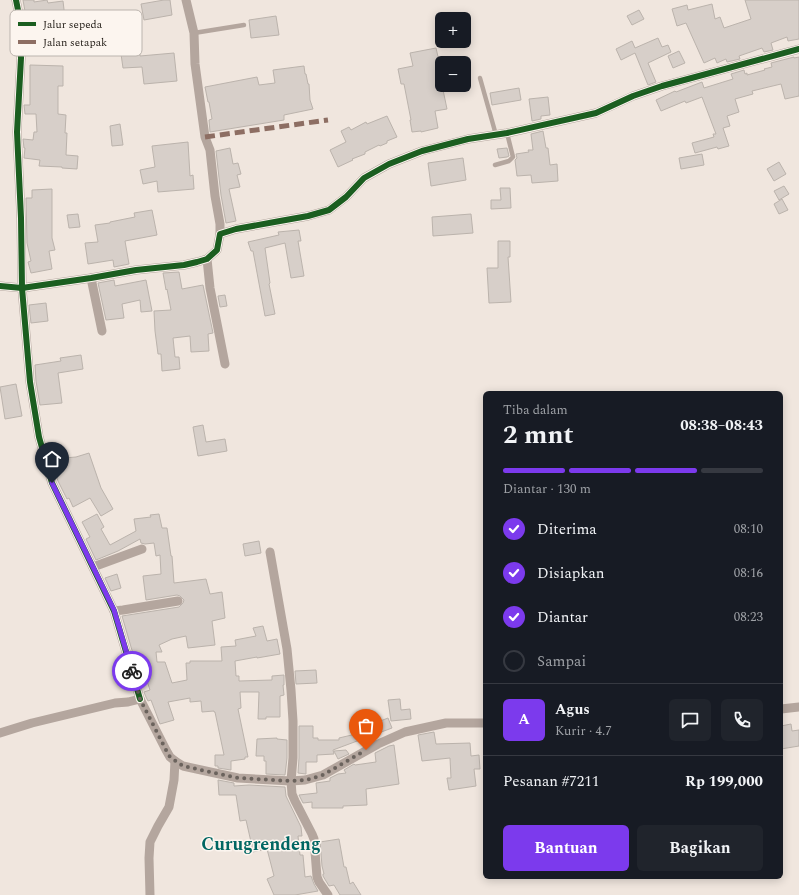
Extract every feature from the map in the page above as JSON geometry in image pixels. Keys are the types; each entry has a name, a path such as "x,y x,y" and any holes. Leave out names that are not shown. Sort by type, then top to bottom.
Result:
{"street":[{"path":"16,0 18,10"},
{"path":"0,286 22,288 136,270 184,265 207,259 217,250 220,224 215,196 210,150 205,136 195,64 194,33 186,0"},
{"path":"220,234 228,231 308,216 329,210 346,197 364,178 389,164 428,150 468,139 507,133 596,113 632,96 662,86 799,49"},
{"path":"21,56 17,132 21,218 22,288 30,382 39,437 52,483 114,610 140,699 170,757 183,766 238,778 291,781 306,780 323,775 378,744 405,732 446,722 483,723"},
{"path":"207,259 210,288 225,364"},
{"path":"91,278 102,331"},
{"path":"93,567 142,549"},
{"path":"270,552 287,649 291,690 293,721 292,794 314,839 317,877 328,895"},
{"path":"114,610 123,610 178,601"},
{"path":"0,733 32,723 115,703 140,699"},
{"path":"783,709 799,707"},
{"path":"150,895 150,842 169,807 174,780 175,761"}],"lane":[{"path":"194,33 244,25"},
{"path":"480,78 496,135"},
{"path":"495,165 513,157 507,133"}],"building":[{"path":"23,0 34,0 34,2 47,0 48,3 63,1 64,10 25,10"},
{"path":"170,0 172,15 144,20 141,4"},
{"path":"745,0 799,0 799,39 788,41 787,37 771,43 773,50 764,52 762,48 739,56 740,59 727,62 726,59 717,63 715,58 704,63 686,23 677,26 672,9 687,5 688,10 712,4 715,19 720,17 724,28 751,19"},
{"path":"639,10 644,19 632,25 627,16"},
{"path":"276,16 279,35 251,38 249,20"},
{"path":"658,38 662,47 668,45 671,52 648,63 656,82 648,85 635,53 621,60 616,49 632,41 635,48"},
{"path":"436,48 438,56 435,56 435,92 443,92 447,109 435,111 438,128 421,132 412,132 404,84 401,84 398,69 413,66 410,53"},
{"path":"679,51 685,63 673,68 668,56"},
{"path":"174,53 177,81 144,84 142,67 123,68 121,56"},
{"path":"799,57 799,96 785,99 781,84 752,91 753,94 735,99 739,112 727,116 730,126 723,128 729,146 718,149 717,147 695,153 692,143 714,137 713,134 716,134 702,97 686,103 685,101 661,111 656,100 675,91 676,92 702,82 704,88 733,79 731,74 744,70 745,74 747,73 747,75 765,70 764,69 772,67 771,63"},
{"path":"30,65 63,66 63,86 58,86 58,114 66,115 66,155 78,156 77,169 39,166 40,160 24,158 25,148 23,139 33,140 34,132 37,132 36,114 25,114 24,105 30,105"},
{"path":"304,66 309,84 310,100 313,109 284,115 284,120 210,132 209,120 212,119 205,87 257,77 259,85 275,83 273,70"},
{"path":"519,88 521,100 492,105 490,93"},
{"path":"548,97 550,115 541,116 541,119 532,121 529,99"},
{"path":"387,116 397,137 338,167 330,150 346,142 341,131 349,127 351,130 366,122 367,124"},
{"path":"120,124 123,145 112,146 110,126"},
{"path":"543,131 546,148 548,148 550,165 557,164 558,181 532,183 531,175 517,176 515,160 517,158 516,154 533,150 531,134"},
{"path":"188,142 190,176 193,175 194,189 158,192 157,181 143,184 140,170 155,167 152,146"},
{"path":"230,148 233,164 238,163 241,174 237,175 240,187 229,189 236,221 226,223 216,151"},
{"path":"507,148 509,156 499,158 497,149"},
{"path":"702,154 704,165 681,169 679,158"},
{"path":"463,158 466,180 431,186 428,163"},
{"path":"779,162 786,174 774,181 767,169"},
{"path":"784,186 789,194 779,200 774,191"},
{"path":"500,188 510,188 511,208 491,209 491,200 501,200"},
{"path":"52,189 52,238 55,250 49,251 52,269 31,273 28,262 31,261 27,243 26,198 32,198 32,190"},
{"path":"782,199 788,210 779,214 774,204"},
{"path":"152,210 157,235 125,241 129,264 114,267 113,260 88,264 85,243 98,242 95,225 135,217 134,213"},
{"path":"78,214 80,227 69,228 67,215"},
{"path":"471,214 473,233 433,236 432,217"},
{"path":"299,230 301,241 298,241 304,276 291,278 285,243 265,248 269,284 275,314 265,316 253,251 251,251 248,242 279,235 278,232"},
{"path":"498,241 510,241 510,257 508,257 511,302 489,303 487,268 498,268"},
{"path":"179,272 182,289 203,285 213,333 208,334 209,351 191,352 190,336 173,338 175,357 179,357 180,369 162,371 161,354 158,354 154,311 171,310 163,273"},
{"path":"114,280 115,286 146,280 152,311 141,312 140,300 122,304 124,318 106,320 98,283"},
{"path":"225,295 227,306 220,307 218,296"},
{"path":"46,303 48,321 31,323 29,305"},
{"path":"81,355 83,369 58,373 62,403 40,405 35,365 61,361 60,358"},
{"path":"16,384 22,416 5,419 0,387"},
{"path":"203,425 206,442 225,439 227,451 198,456 193,427"},
{"path":"89,453 101,488 113,509 101,516 90,498 73,507 58,481 52,462 52,459 76,457"},
{"path":"97,514 104,527 101,529 110,545 136,531 134,519 151,517 150,515 159,514 162,528 167,528 172,556 174,583 206,579 210,594 222,592 225,618 212,621 215,645 188,648 186,636 172,639 159,645 162,652 156,652 157,662 165,662 172,683 187,680 186,663 190,663 190,661 222,661 221,647 236,646 235,640 256,636 253,628 263,626 267,641 277,639 280,654 235,661 236,676 239,676 239,681 272,680 272,676 284,675 284,695 280,696 280,717 266,717 266,719 258,719 259,692 240,692 241,708 238,709 248,757 245,757 245,759 231,761 231,770 218,768 218,766 215,766 215,755 224,755 215,712 202,712 201,701 190,702 190,698 168,702 174,720 160,724 151,700 148,701 144,692 150,690 141,663 136,664 122,616 179,607 184,600 177,595 146,600 143,576 161,574 160,555 156,556 154,543 141,543 140,539 118,551 96,560 86,539 90,537 82,522"},
{"path":"259,541 261,553 245,556 243,544"},
{"path":"117,574 121,588 111,591 105,578"},
{"path":"316,670 317,683 296,684 295,671"},
{"path":"400,699 401,710 410,709 411,719 391,721 388,700"},
{"path":"388,718 392,728 333,750 334,754 317,755 317,762 306,762 306,774 298,773 299,726 313,726 313,738 318,738 318,740 339,740 339,738 356,734 353,730 367,721 370,725"},
{"path":"791,724 792,731 799,730 799,746 783,749 783,726"},
{"path":"434,732 436,744 470,743 471,756 479,755 480,769 474,769 476,786 449,790 447,778 451,778 450,758 422,761 418,735"},
{"path":"277,738 287,740 285,775 266,774 266,761 264,761 264,756 256,756 257,739"},
{"path":"394,745 399,784 366,789 367,805 343,806 343,808 312,808 312,802 303,803 299,795 317,793 316,783 330,781 330,778 338,774 346,773 344,770 354,764 376,762 375,753"},
{"path":"346,750 349,754 338,759 334,751"},
{"path":"218,780 234,783 234,786 249,785 285,787 286,796 301,827 302,836 298,836 300,855 303,855 305,877 311,876 318,891 295,895 274,895 267,879 274,876 267,849 248,853 247,843 251,842 246,820 240,821 236,795 219,795"},
{"path":"339,839 344,867 346,867 350,884 353,882 361,895 340,895 334,885 329,886 323,876 320,842"}],"marked path":[{"path":"205,137 328,120"}],"cycle path":[{"path":"16,0 18,10"},
{"path":"0,286 22,288 197,262 207,259 217,250 220,234 236,229 308,216 329,210 346,197 364,178 389,164 422,151 468,139 507,133 596,113 633,96 662,86 799,49"},
{"path":"21,56 17,132 21,218 22,288 30,382 39,437 52,483 114,611 140,699"}],"way so far":[{"path":"132,671 140,699 166,750 170,757 183,766 238,778 291,781 306,780 323,775 366,750"}],"district":[{"name":"Curugrendeng","path":"261,844"}],"route":[{"path":"52,483 114,610 132,671"}]}
